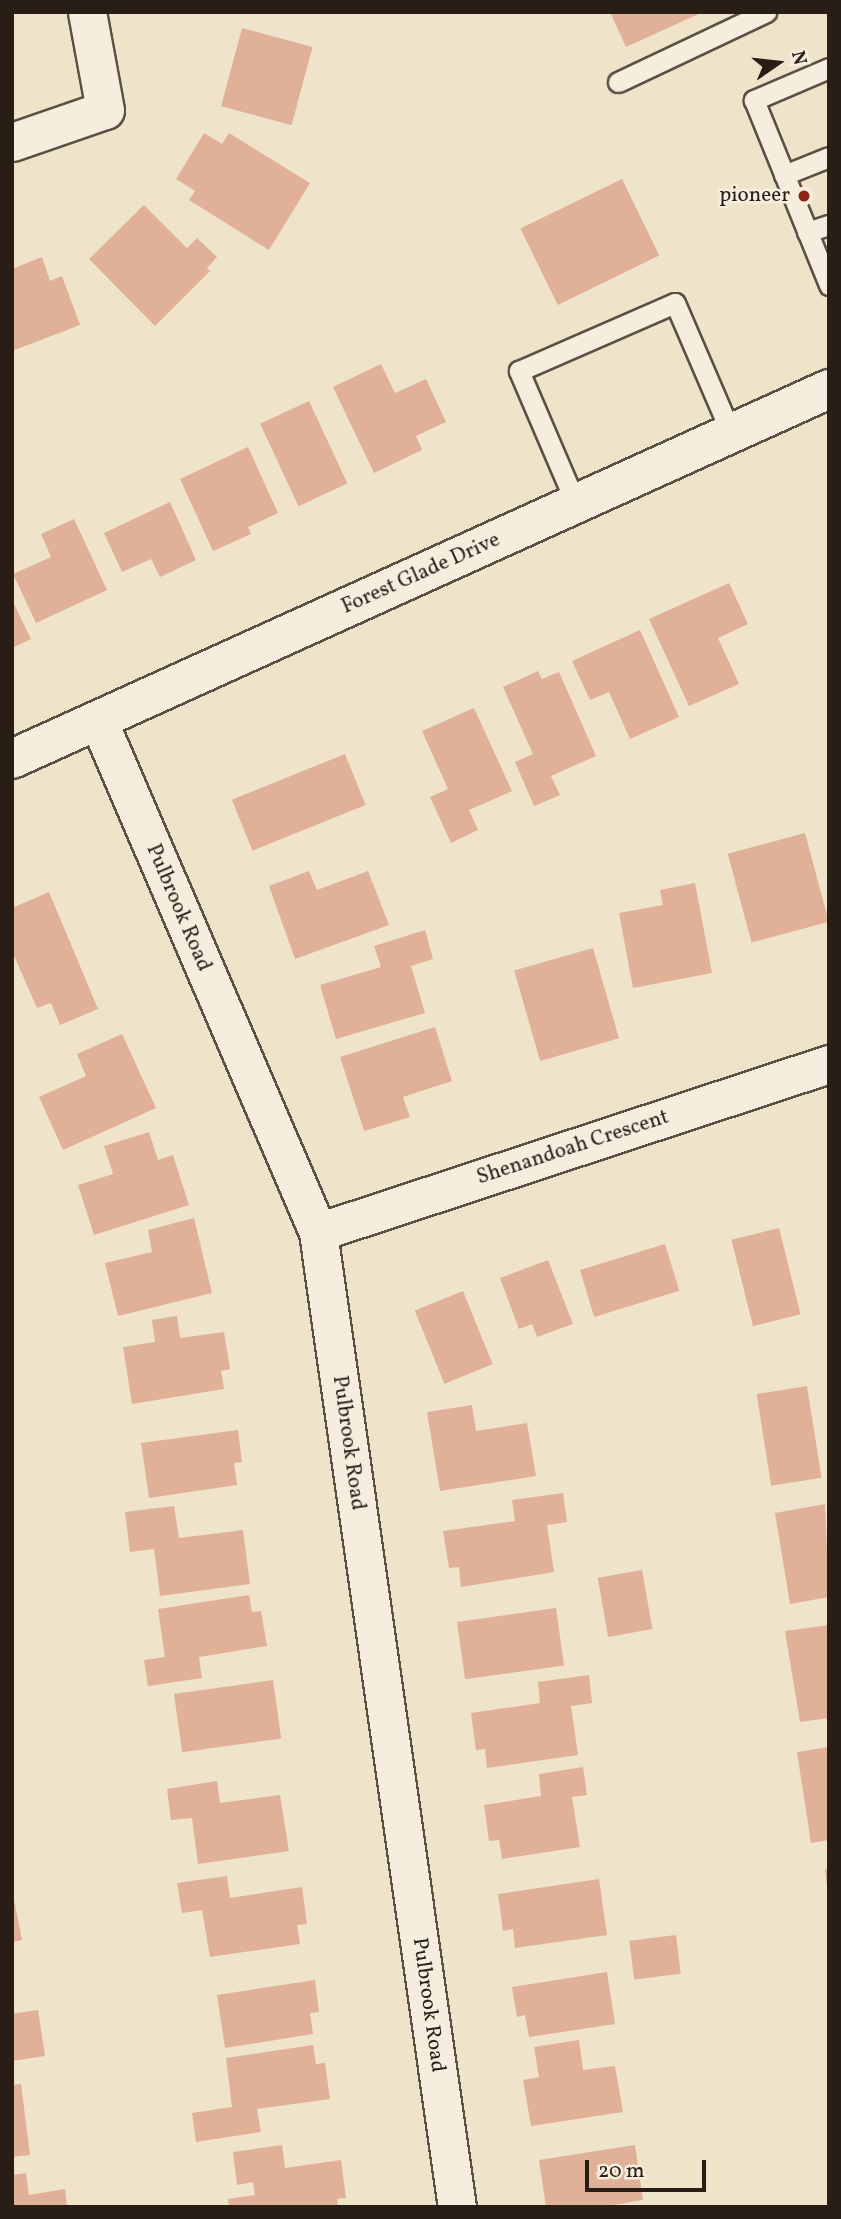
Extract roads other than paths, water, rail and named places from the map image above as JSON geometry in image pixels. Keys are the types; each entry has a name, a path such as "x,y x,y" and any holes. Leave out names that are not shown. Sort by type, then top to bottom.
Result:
{"street":[{"path":"12,142 105,110 86,12"},
{"name":"Forest Glade Drive","path":"12,759 829,389"},
{"name":"Pulbrook Road","path":"98,720 318,1232 457,2207"},
{"name":"Shenandoah Crescent","path":"318,1232 829,1064"}],"lane":[{"path":"618,82 766,12"},
{"path":"829,68 754,100 829,285"},
{"path":"784,175 829,157"},
{"path":"807,232 829,225"},
{"path":"576,504 519,370 675,303 731,433"}],"place":[{"name":"pioneer","path":"804,196"}]}
